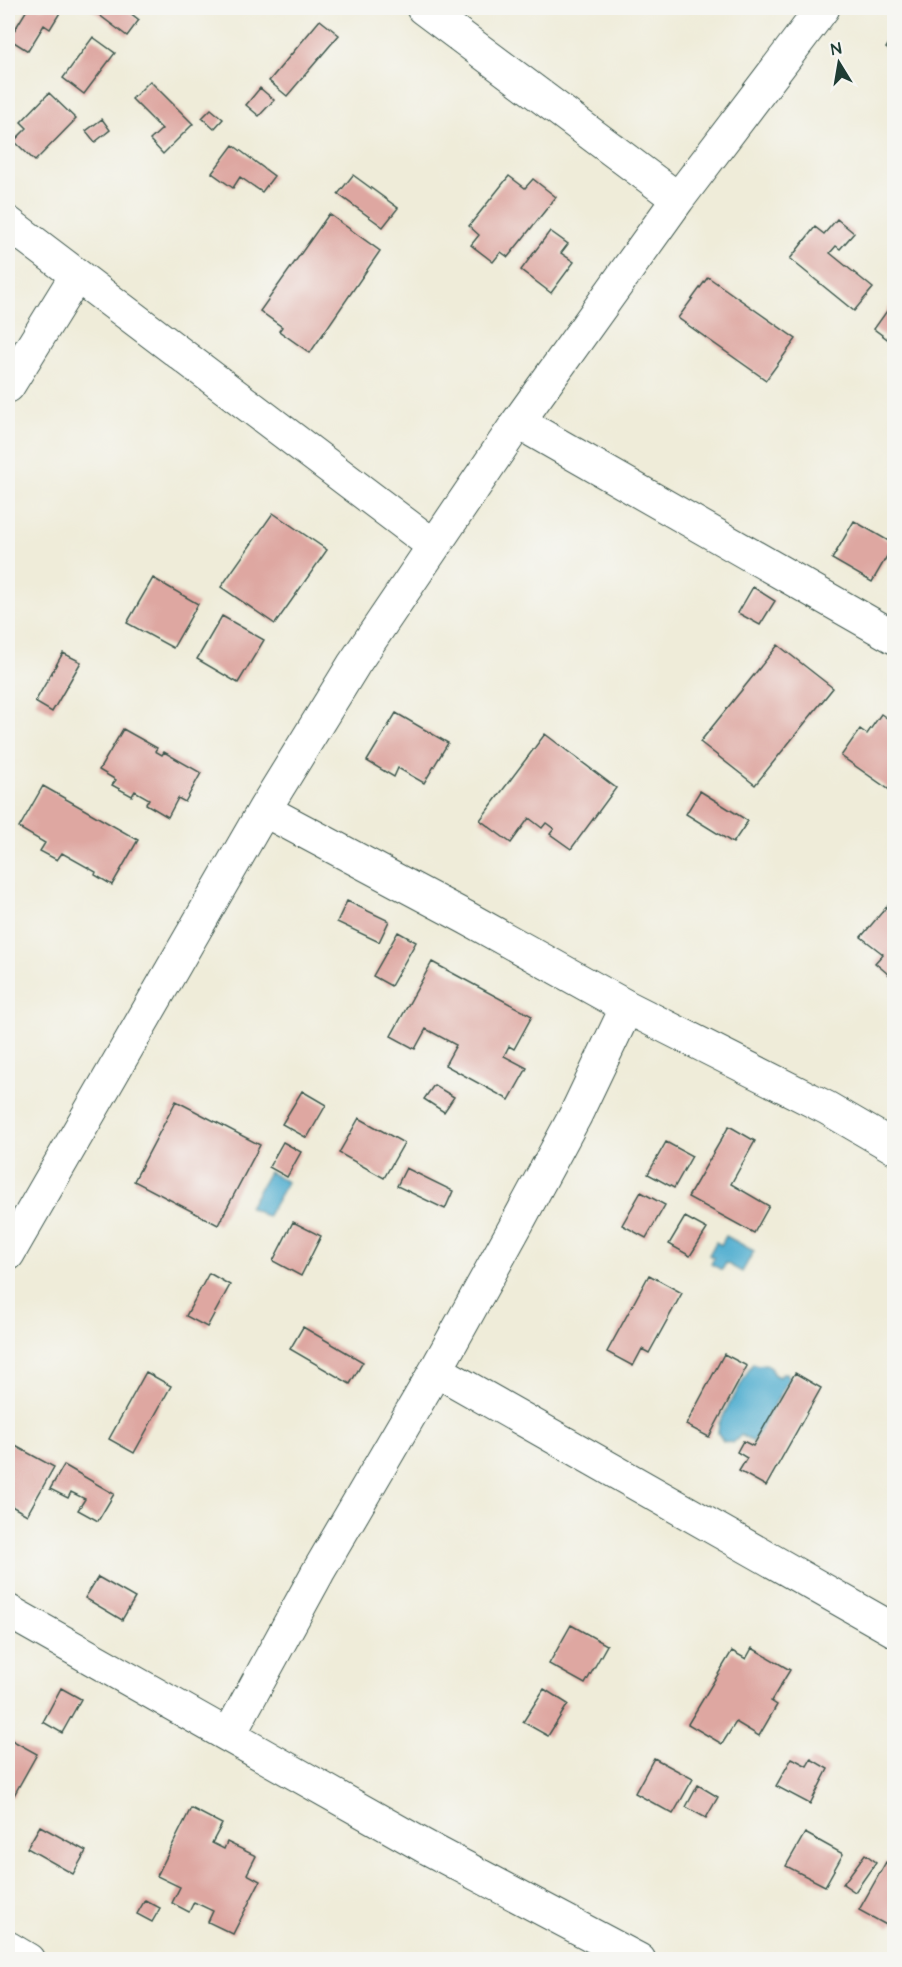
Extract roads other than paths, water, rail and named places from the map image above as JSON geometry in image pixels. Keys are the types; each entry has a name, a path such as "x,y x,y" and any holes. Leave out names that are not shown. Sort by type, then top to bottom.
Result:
{"street":[{"path":"423,8 678,199"},
{"path":"8,1254 264,810 354,664 518,422 678,199 823,8"},
{"path":"8,223 434,546"},
{"path":"8,386 76,276"},
{"path":"518,422 894,636"},
{"path":"264,810 467,918 627,1007 827,1108 894,1147"},
{"path":"229,1735 318,1572 436,1370 575,1116 627,1007"},
{"path":"436,1370 894,1630"},
{"path":"8,1611 424,1846 639,1959"},
{"path":"8,1948 28,1959"}],"water":[{"path":"269,1172 287,1182 267,1217 249,1207"},
{"path":"726,1236 754,1251 742,1272 726,1263 722,1270 711,1264 714,1258 709,1255 716,1242 721,1245"},
{"path":"753,1363 766,1364 772,1369 773,1374 779,1377 782,1373 786,1373 789,1379 753,1442 741,1435 733,1443 723,1441 718,1433 719,1423"}]}
